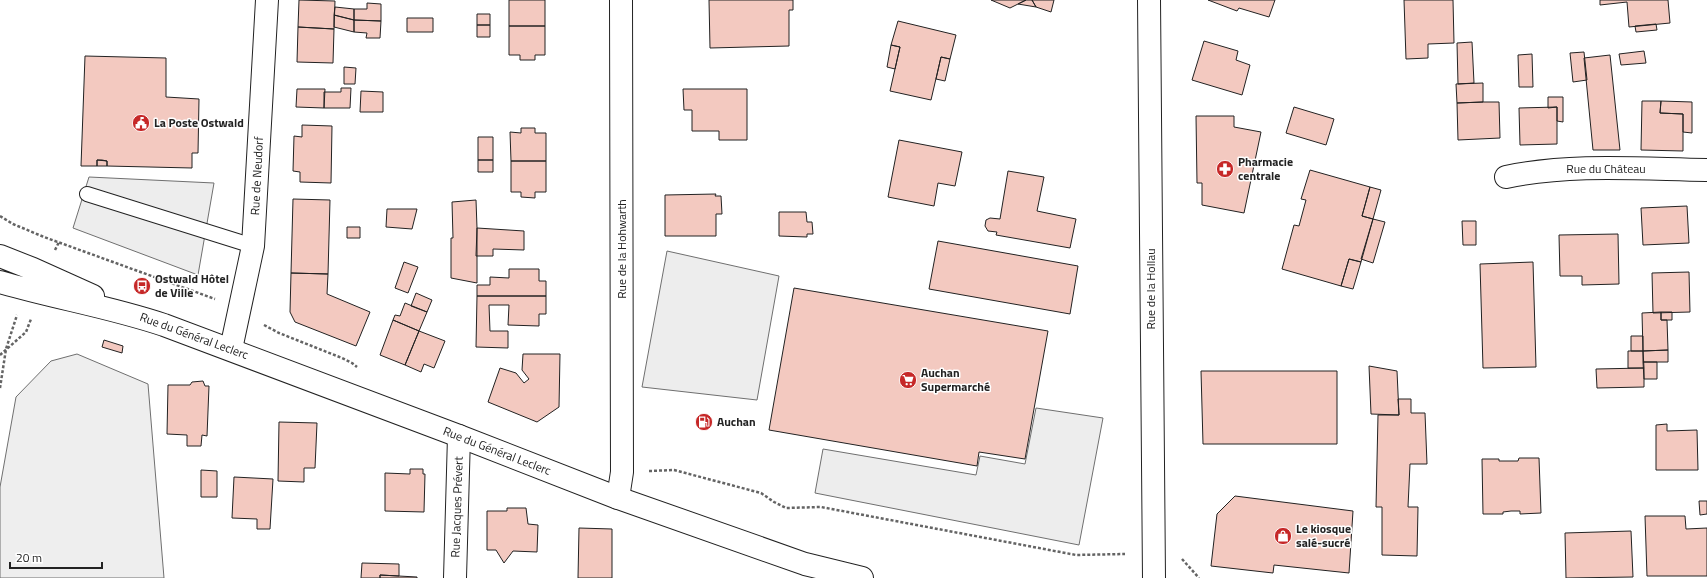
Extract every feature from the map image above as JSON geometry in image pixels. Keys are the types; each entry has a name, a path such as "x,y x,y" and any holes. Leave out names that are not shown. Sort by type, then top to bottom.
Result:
{"street":[{"name":"Rue de Neudorf","path":"231,350 252,246 267,0"},
{"name":"Rue de la Hohwarth","path":"618,498 622,472 621,0"},
{"name":"Rue de la Hollau","path":"1149,0 1154,578"},
{"name":"Rue du Château","path":"1506,177 1538,171 1582,168 1707,170"},
{"name":"Rue du Général Leclerc","path":"0,256 46,274 134,315 459,436 618,498 805,564 857,577"},
{"name":"Rue du Général Leclerc","path":"0,282 39,293 134,315"},
{"path":"0,296 19,291 39,293"},
{"name":"Rue Jacques Prévert","path":"455,578 459,436"}],"lane":[{"path":"87,194 252,246"}],"path":[{"path":"0,216 13,224 44,237 207,295 240,311 279,333 342,358 352,363 360,371"},
{"path":"0,388 6,349 16,318"},
{"path":"0,355 6,349"},
{"path":"622,472 674,470 761,493 786,508 821,507 1076,554 1125,554"}],"shaded area":[{"path":"89,177 214,183 198,275 73,228"},
{"path":"667,251 779,276 757,400 642,387"},
{"path":"77,354 148,384 164,578 0,578 0,487 16,397 51,361"},
{"path":"1036,408 1103,418 1079,545 815,493 823,449 976,475 980,456 1025,464"}],"building":[{"path":"299,0 335,1 334,29 298,27"},
{"path":"509,0 545,0 545,26 509,26"},
{"path":"709,0 793,0 793,10 789,10 789,46 710,48"},
{"path":"991,0 1026,0 1010,8"},
{"path":"1026,0 1032,0 1036,7 1018,4"},
{"path":"1032,0 1054,0 1051,12 1036,7"},
{"path":"1208,0 1275,0 1269,17 1239,8 1237,11"},
{"path":"1404,0 1453,0 1454,43 1428,44 1428,58 1406,59"},
{"path":"1600,0 1668,0 1670,23 1629,27 1627,2 1600,5"},
{"path":"367,3 381,4 381,21 354,20 354,9 367,9"},
{"path":"335,7 354,9 354,20 334,15"},
{"path":"477,14 490,14 490,25 477,25"},
{"path":"334,15 354,20 354,32 334,27"},
{"path":"407,18 433,18 433,32 407,32"},
{"path":"354,20 381,21 380,38 366,38 367,33 354,32"},
{"path":"898,21 956,35 950,59 941,57 931,100 890,91 900,47 891,45"},
{"path":"1656,24 1657,30 1636,32 1635,26"},
{"path":"477,25 490,25 490,37 477,37"},
{"path":"509,26 545,26 545,55 535,55 535,60 520,60 520,55 509,55"},
{"path":"298,27 334,29 333,63 297,62"},
{"path":"1204,41 1238,51 1236,60 1250,65 1242,95 1192,80"},
{"path":"1472,42 1474,83 1458,84 1457,43"},
{"path":"891,45 900,47 895,69 887,67"},
{"path":"1644,51 1646,63 1621,65 1619,54"},
{"path":"1584,52 1587,80 1573,82 1570,53"},
{"path":"1532,54 1533,87 1519,87 1518,55"},
{"path":"1610,55 1620,150 1593,150 1584,58"},
{"name":"La Poste Ostwald","path":"85,56 166,58 166,97 199,99 198,153 192,153 192,168 107,166 107,161 102,160 97,160 97,166 81,166"},
{"path":"941,57 950,59 945,81 936,79"},
{"path":"344,67 356,68 355,84 344,84"},
{"path":"1483,83 1483,102 1457,103 1456,84"},
{"path":"341,88 351,88 350,108 324,108 324,92 341,92"},
{"path":"297,89 325,89 324,108 296,107"},
{"path":"683,89 747,89 747,140 719,140 719,131 692,131 692,110 684,110"},
{"path":"361,91 383,92 383,112 360,112"},
{"path":"1548,97 1563,97 1563,122 1557,121 1557,107 1548,108"},
{"path":"1642,101 1661,101 1660,113 1683,114 1683,151 1641,150"},
{"path":"1661,101 1692,102 1692,133 1683,132 1683,114 1660,113"},
{"path":"1499,102 1500,138 1458,140 1457,103"},
{"path":"1294,107 1334,119 1326,145 1286,133"},
{"path":"1557,107 1557,144 1520,145 1519,108"},
{"name":"Pharmacie centrale","path":"1196,116 1234,116 1234,127 1261,132 1244,213 1202,205 1202,183 1197,183"},
{"path":"302,125 332,126 331,183 300,182 300,172 293,171 294,136 302,137"},
{"path":"521,128 535,128 535,133 546,133 546,161 511,161 510,132 521,133"},
{"path":"478,137 493,137 493,160 478,160"},
{"path":"899,140 962,152 955,186 938,183 934,206 888,197"},
{"path":"97,160 107,161 107,166 97,166"},
{"path":"478,160 493,160 493,172 478,172"},
{"path":"511,161 546,161 546,192 535,192 535,198 521,197 521,192 511,192"},
{"path":"1310,170 1370,187 1362,216 1373,219 1361,262 1349,259 1341,286 1282,269 1294,225 1299,226 1306,200 1301,199"},
{"path":"1008,171 1044,177 1037,211 1076,219 1070,248 996,235 997,232 988,231 985,226 986,220 990,218 1000,219"},
{"path":"1370,187 1381,190 1373,219 1362,216"},
{"path":"716,194 715,196 721,196 722,214 716,214 716,236 665,236 665,195"},
{"path":"293,199 330,200 328,274 291,273"},
{"path":"476,200 477,283 451,278 451,238 453,238 452,202"},
{"path":"1687,206 1689,243 1643,245 1641,208"},
{"path":"387,209 417,209 412,229 386,227"},
{"path":"779,212 806,212 807,222 812,222 813,234 807,234 807,237 779,236"},
{"path":"1373,219 1385,222 1373,263 1361,259"},
{"path":"1462,221 1476,221 1476,245 1463,245"},
{"path":"347,227 360,227 360,238 347,238"},
{"path":"477,228 524,231 524,250 493,249 493,256 476,256"},
{"path":"1618,234 1619,284 1582,285 1582,276 1560,276 1559,235"},
{"path":"938,241 1078,266 1070,314 929,289"},
{"path":"1349,259 1361,262 1353,289 1341,286"},
{"path":"404,262 418,267 408,293 395,288"},
{"path":"1533,262 1536,367 1483,368 1480,264"},
{"path":"509,269 539,269 539,281 546,281 546,296 477,296 477,285 490,285 490,277 509,278"},
{"path":"1689,272 1690,312 1653,313 1652,273"},
{"path":"291,273 328,274 327,294 370,312 356,346 295,322 290,312"},
{"name":"Auchan Supermarché","path":"794,288 1048,331 1025,459 979,452 977,466 769,430"},
{"path":"416,293 432,300 427,312 411,306"},
{"path":"477,296 546,296 546,314 539,314 539,326 508,325 509,305 489,305 490,331 508,331 508,348 476,347"},
{"path":"405,303 427,312 419,331 393,320 395,315 400,316"},
{"path":"1661,312 1672,312 1672,320 1661,320"},
{"path":"1661,312 1661,320 1667,320 1668,350 1643,351 1642,313"},
{"path":"393,320 419,331 405,365 380,355"},
{"path":"419,331 445,341 434,368 424,364 421,372 405,365"},
{"path":"1631,336 1643,336 1643,351 1631,351"},
{"path":"104,340 123,346 122,353 102,347"},
{"path":"1668,350 1668,362 1643,362 1643,351"},
{"path":"1628,351 1643,351 1644,368 1628,368"},
{"path":"523,354 560,354 559,407 537,422 488,402 500,368 516,373 524,383 529,379 522,370"},
{"path":"1643,362 1657,362 1657,379 1644,379"},
{"path":"1369,366 1397,371 1399,415 1371,414"},
{"path":"1644,368 1644,387 1597,388 1596,369"},
{"path":"1201,371 1337,371 1337,444 1203,444"},
{"path":"203,381 205,386 209,386 207,436 202,435 201,446 187,446 187,435 167,434 168,385 190,385 192,382"},
{"path":"1398,399 1411,399 1411,413 1425,413 1427,464 1410,464 1408,507 1418,507 1417,556 1382,555 1382,507 1376,507 1378,415 1399,415"},
{"path":"279,422 317,423 315,468 304,468 304,482 278,481"},
{"path":"1667,424 1667,431 1697,430 1698,470 1656,470 1656,425"},
{"path":"1519,458 1539,458 1541,513 1520,514 1520,511 1511,511 1503,512 1503,514 1483,514 1482,459 1518,461"},
{"path":"410,469 423,469 423,474 425,474 424,512 385,511 385,473 410,474"},
{"path":"201,470 217,471 217,497 201,497"},
{"path":"234,477 273,479 270,529 257,529 257,519 232,518"},
{"name":"Le kiosque salé-sucré","path":"1235,496 1353,511 1349,573 1274,565 1273,573 1211,566 1217,514"},
{"path":"1699,501 1707,501 1707,514 1700,515"},
{"path":"507,508 526,508 528,524 538,525 537,552 513,551 504,563 496,550 487,550 487,511 507,511"},
{"path":"1645,516 1685,516 1686,529 1707,528 1707,576 1647,576"},
{"path":"579,528 612,529 612,578 578,578"},
{"path":"1631,531 1633,577 1566,578 1565,533"},
{"path":"362,563 399,564 399,576 380,575 380,578 361,578"},
{"path":"380,575 417,577 417,578 380,578"}],"place":[{"name":"La Poste Ostwald","path":"141,123"},
{"name":"Pharmacie centrale","path":"1225,169"},
{"name":"Ostwald Hôtel de Ville","path":"142,286"},
{"name":"Auchan Supermarché","path":"908,380"},
{"name":"Auchan","path":"704,422"},
{"name":"Le kiosque salé-sucré","path":"1283,536"}]}
